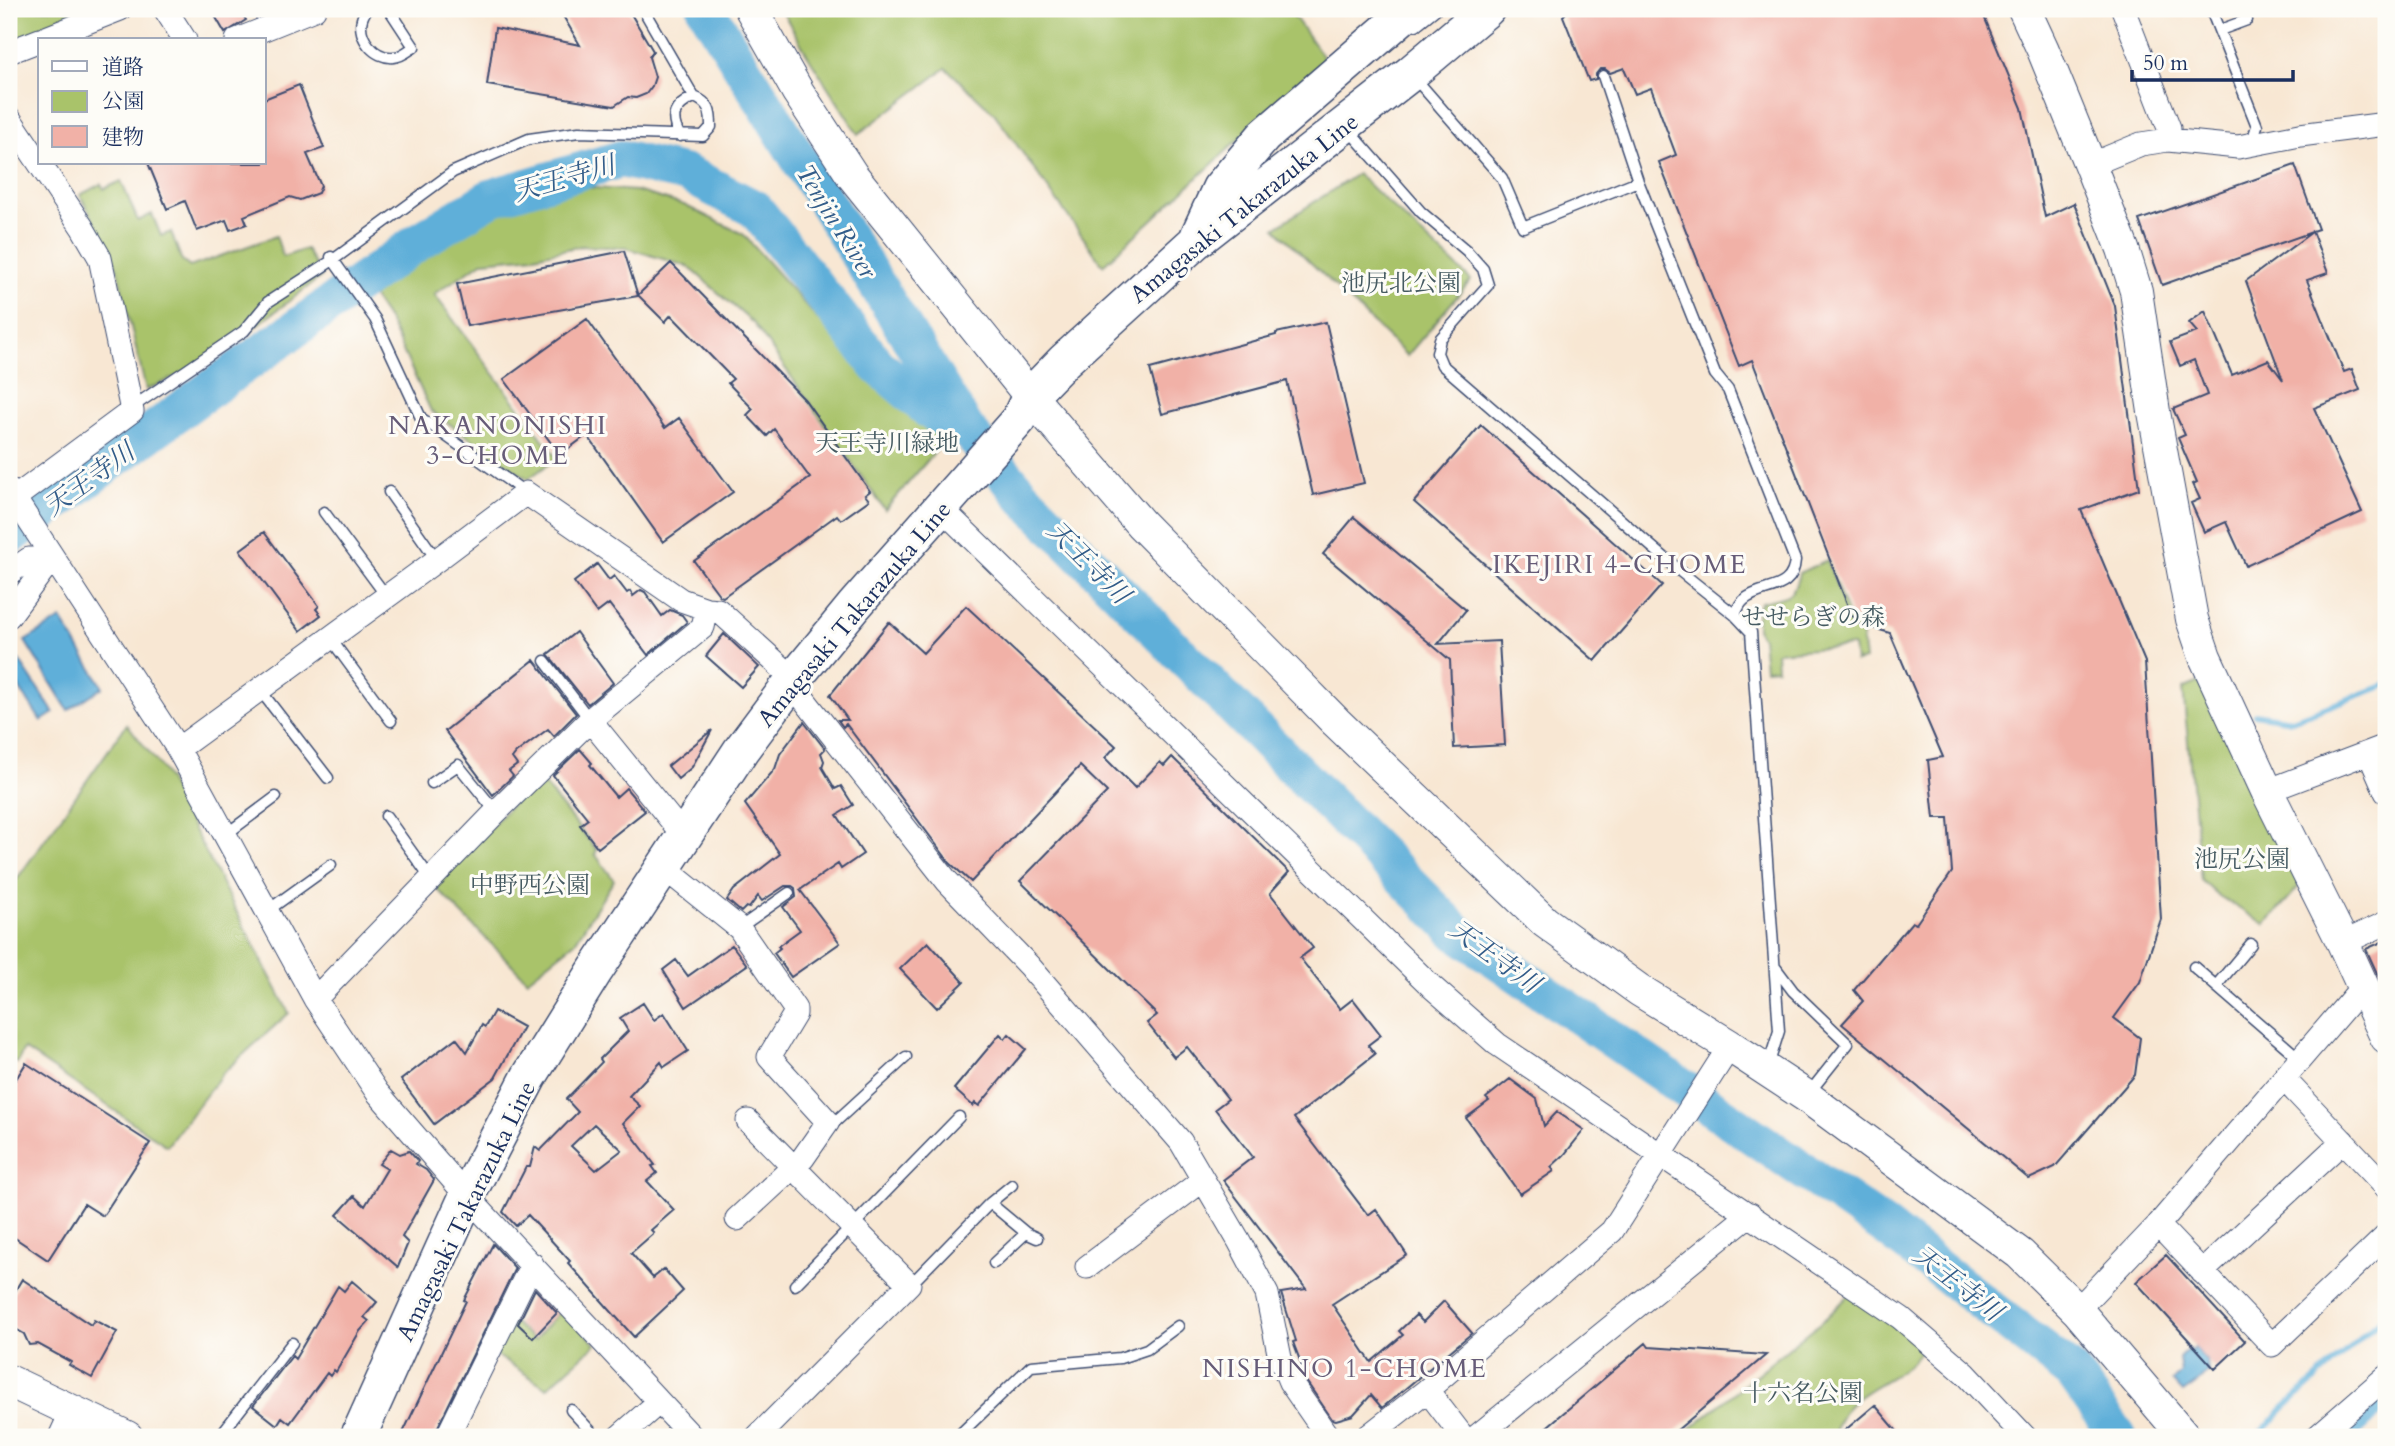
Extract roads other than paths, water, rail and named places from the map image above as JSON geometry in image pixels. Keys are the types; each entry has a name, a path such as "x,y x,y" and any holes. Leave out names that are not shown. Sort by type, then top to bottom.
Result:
{"main road":[{"name":"Amagasaki Takarazuka Line","path":"358,1437 467,1196 529,1077 595,971 741,750 793,681 854,607 947,503 1064,361 1195,242 1411,74 1487,9"},
{"path":"1195,242 1220,188 1264,136 1409,21"}],"street":[{"path":"45,38 120,9"},
{"path":"165,9 184,38"},
{"path":"242,38 314,9"},
{"path":"751,9 798,92 852,175 1025,407 1336,722 1545,922 1726,1053 1767,1070 1806,1096 2020,1254 2077,1310 2185,1437"},
{"path":"2024,9 2090,165 2123,249 2136,291 2154,412 2192,619 2205,657 2386,1037"},
{"path":"2123,9 2169,128 2168,140"},
{"path":"9,52 38,41"},
{"path":"9,118 38,161"},
{"path":"2090,165 2141,144 2168,140 2238,146 2386,124"},
{"path":"40,164 100,258 132,411 12,498 178,749 315,999 377,1092 467,1196 692,1437"},
{"path":"178,749 526,493 681,600 718,610 793,681 947,881 1029,966 1181,1142 1267,1294 1280,1358 1290,1382 1328,1437"},
{"path":"947,503 1432,987 1497,1044 1662,1152 1900,1318 1966,1374 2025,1437"},
{"path":"9,573 48,549"},
{"path":"9,616 48,549"},
{"path":"315,999 366,952 431,879 590,720 703,627 707,609"},
{"path":"590,720 684,836"},
{"path":"2267,791 2378,749 2386,792"},
{"path":"663,867 739,928 795,1009 769,1057 828,1122 803,1158 737,1219"},
{"path":"2343,943 2386,923"},
{"path":"2077,1310 2158,1226 2363,986"},
{"path":"1367,1437 1427,1390 1612,1231 1726,1053"},
{"path":"2284,1079 2386,1187"},
{"path":"748,1121 909,1284 757,1437"},
{"path":"2202,1272 2343,1141"},
{"path":"1097,1256 1203,1180"},
{"path":"1476,1437 1750,1214"},
{"path":"2158,1226 2272,1345 2386,1236"},
{"path":"447,1437 532,1264"},
{"path":"2317,1437 2386,1377"},
{"path":"9,1381 66,1424 127,1437"},
{"path":"1427,1390 1463,1437"},
{"path":"619,1437 659,1403"}],"lane":[{"path":"367,9 362,19 363,35 368,45 386,57 396,58 414,47 389,9"},
{"path":"131,408 244,331 268,302 333,260 453,172 529,139 579,132 703,136 711,127 711,111 704,101 694,97 643,9"},
{"path":"1409,21 1436,9"},
{"path":"2211,9 2258,126 2251,144"},
{"path":"2220,30 2248,20"},
{"path":"1264,136 1366,64"},
{"path":"1411,74 1502,178 1522,227 1638,181"},
{"path":"1603,76 1638,181 1715,374 1728,390 1795,560 1794,572 1786,582 1744,600 1735,615"},
{"path":"680,136 674,126 674,113 683,102 694,97"},
{"path":"1343,125 1421,212 1467,251 1483,269 1489,285 1440,339 1437,353 1442,366 1681,572 1735,615 1751,632 1779,1031 1767,1070"},
{"path":"333,260 375,319 421,418 526,493"},
{"path":"389,492 437,560"},
{"path":"324,512 387,597"},
{"path":"330,638 391,721"},
{"path":"545,661 590,720"},
{"path":"260,690 328,778"},
{"path":"432,783 458,765 496,812"},
{"path":"225,835 276,797"},
{"path":"386,816 431,879"},
{"path":"267,911 331,865"},
{"path":"739,928 789,892"},
{"path":"2216,986 2251,944"},
{"path":"1774,967 1793,991 1848,1044 1806,1096"},
{"path":"2194,967 2299,1058"},
{"path":"828,1122 834,1123 906,1057"},
{"path":"795,1285 959,1117"},
{"path":"909,1284 990,1203 1012,1185"},
{"path":"990,1203 1026,1233 1038,1238"},
{"path":"994,1263 1026,1233"},
{"path":"957,1437 1031,1366 1120,1358 1147,1349 1178,1326"},
{"path":"219,1437 292,1343"},
{"path":"570,1410 596,1437"}],"water":[{"path":"61,619 103,687 68,710 25,641"},
{"path":"19,660 54,713 41,721 9,672 9,667"},
{"path":"2195,1347 2207,1361 2208,1371 2183,1393 2172,1381 2181,1372 2179,1358 2188,1349 2191,1351"}],"waterway":[{"name":"Tenjin River","path":"706,9 965,427"},
{"name":"天王寺川","path":"9,537 196,399 418,242 490,198 621,159 687,174 755,209 878,366 929,410 969,432 1023,496 1458,933 1885,1227 2073,1373 2118,1437"},
{"path":"2255,714 2292,720 2386,685"},
{"path":"2374,1044 2386,1071"},
{"path":"2258,1437 2283,1409 2386,1315"},
{"path":"2341,1437 2386,1397"}],"district":[{"name":"NAKANONISHI 3-CHOME","path":"498,440"},
{"name":"IKEJIRI 4-CHOME","path":"1620,564"},
{"name":"NISHINO 1-CHOME","path":"1345,1368"}],"park label":[{"name":"池尻北公園","path":"1401,283"},
{"name":"天王寺川緑地","path":"887,443"},
{"name":"せせらぎの森","path":"1813,617"},
{"name":"池尻公園","path":"2242,859"},
{"name":"中野西公園","path":"530,885"},
{"name":"十六名公園","path":"1803,1393"}]}
